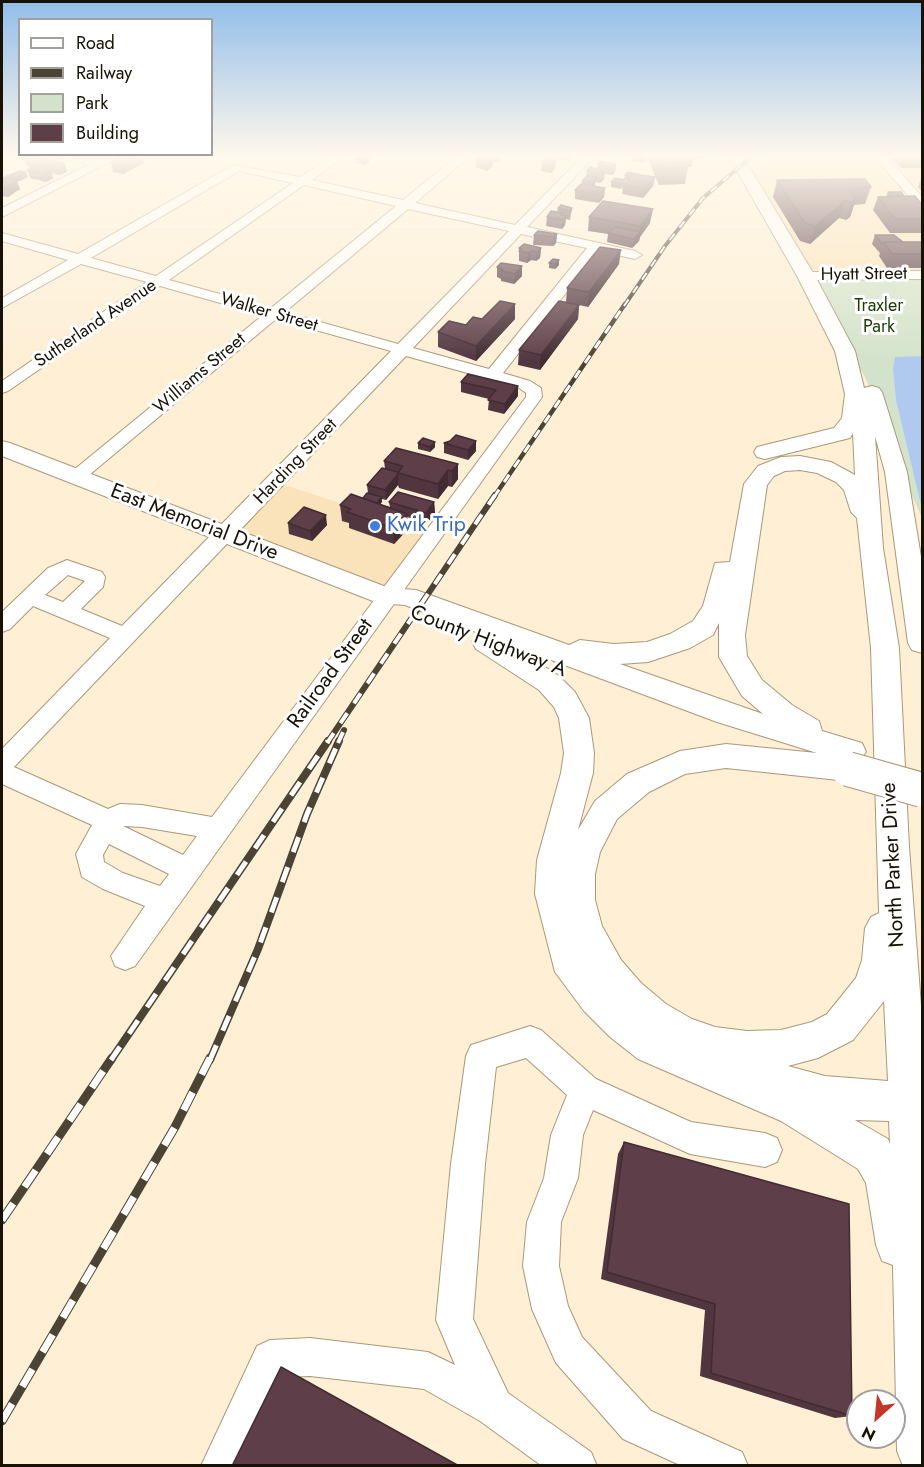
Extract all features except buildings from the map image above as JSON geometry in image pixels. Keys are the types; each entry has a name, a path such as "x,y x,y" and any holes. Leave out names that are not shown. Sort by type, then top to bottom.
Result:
{"main road":[{"name":"North Parker Drive","path":"776,225 864,375 878,407 896,472 922,643"},
{"name":"North Parker Drive","path":"810,283 845,351 864,431 871,548 885,648 892,847 916,1096 922,1451"},
{"path":"529,643 614,654 648,652 680,641 703,628 716,607 739,485 745,470 752,460 762,453 842,434 853,418 854,391"},
{"path":"797,444 835,448 866,461 886,475 900,502"},
{"name":"East Memorial Drive","path":"2,448 387,597"},
{"path":"850,760 782,713 752,688 733,657 731,636 756,484 760,476 781,464 800,463 824,467 844,477 858,493 871,548"},
{"path":"911,570 922,597"},
{"name":"County Highway A","path":"387,597 407,596 850,760 922,790"},
{"name":"County Highway A","path":"387,597 398,607 665,709 850,760 922,773"},
{"path":"486,642 549,683 565,700 574,718 579,753 577,773 554,860 552,894 568,960 597,998 623,1024 652,1045 795,1107 873,1154 886,1179 919,1374"},
{"path":"850,760 726,756 680,763 638,783 606,810 584,851 579,874 578,900 593,948 608,972 628,996 652,1017 682,1034 715,1046 747,1050 781,1049 818,1039 840,1027 871,988 880,960 892,847"},
{"path":"702,1067 825,1096 874,1102 916,1096"}],"street":[{"path":"2,304 137,225"},
{"name":"Sutherland Avenue","path":"2,388 239,225"},
{"name":"Williams Street","path":"76,477 381,225"},
{"path":"503,225 634,255"},
{"name":"Harding Street","path":"2,764 522,225"},
{"name":"Walker Street","path":"2,237 529,385 535,391"},
{"path":"493,375 596,246"},
{"name":"Hyatt Street","path":"810,283 922,274"},
{"name":"Railroad Street","path":"125,956 534,397 535,391"},
{"path":"2,624 55,573 68,567 95,577 96,582 66,611"},
{"path":"30,597 127,636"},
{"path":"2,773 106,825 188,870"},
{"path":"166,901 113,881 92,869 89,854 106,825 120,815 142,816 218,829"},
{"path":"494,1407 454,1320 468,1164 482,1056 530,1041 585,1090 690,1138 765,1150"},
{"path":"585,1090 567,1135 561,1178 544,1222 541,1266 550,1309 569,1350 637,1425 728,1466"},
{"path":"221,1466 270,1359 310,1357 428,1371 494,1407 577,1466"}],"shaded area":[{"path":"784,225 922,225 922,271 826,272 811,269"},
{"path":"276,482 434,534 387,597 225,534"}],"green space":[{"name":"Traxler Park","path":"922,275 922,518 888,442 878,407 864,375 806,276"}],"water":[{"path":"922,356 922,509 896,400 893,369 895,357"}],"railway":[{"path":"624,306 681,225"},
{"path":"494,497 625,304"},
{"path":"327,743 495,495"},
{"path":"338,743 344,730"},
{"path":"111,1060 328,741"},
{"path":"210,1060 258,949 307,814 339,741"},
{"path":"2,1220 112,1058"},
{"path":"2,1421 175,1127 210,1058"}],"place":[{"name":"Kwik Trip","path":"375,526"}]}
